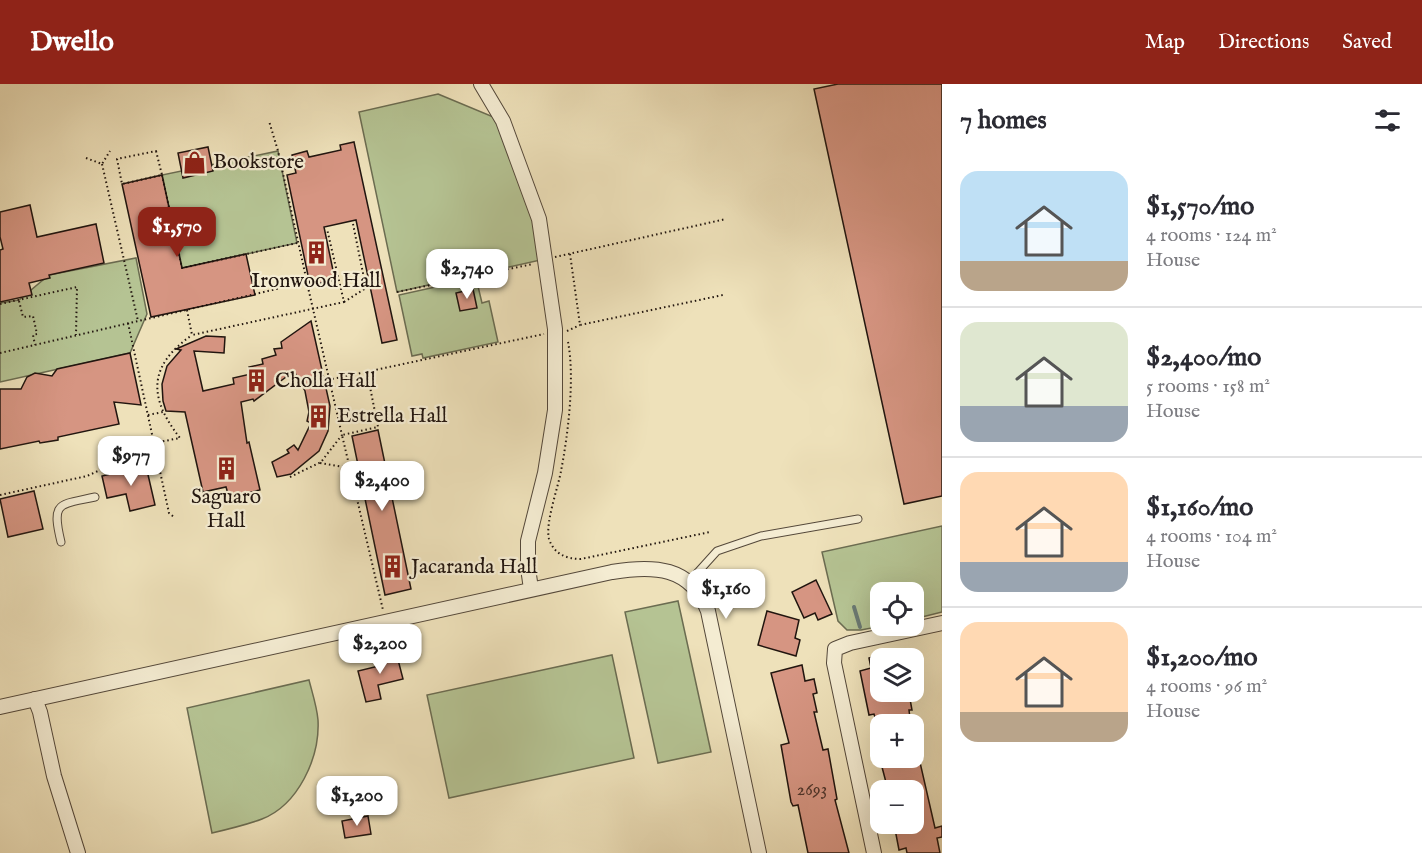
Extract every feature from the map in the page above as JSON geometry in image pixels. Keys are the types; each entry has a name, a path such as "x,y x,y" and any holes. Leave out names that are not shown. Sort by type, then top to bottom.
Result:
{"street":[{"path":"482,84 503,121 539,219 545,259 561,331 555,411 545,473 528,541 531,589"},
{"path":"0,707 531,589 643,567 666,571 688,582 703,598 708,611 759,853"},
{"path":"874,853 834,663 836,649 850,643 942,623"},
{"path":"35,699 54,776 78,853"}],"lane":[{"path":"61,542 56,517 57,510 62,505 95,497"},
{"path":"688,582 717,551 761,536 858,519"}],"path":[{"path":"269,121 278,151 381,606 383,610 391,611 394,621"},
{"path":"110,151 102,164 138,321"},
{"path":"162,175 122,184 117,159 156,151 162,175 182,268 297,243"},
{"path":"86,158 102,164"},
{"path":"397,292 536,264 545,259 726,219"},
{"path":"154,443 180,438 158,403 157,378 163,361 174,348 192,335 344,302 366,288 353,224"},
{"path":"327,229 344,302"},
{"path":"570,254 580,325"},
{"path":"0,353 306,282"},
{"path":"0,304 77,287 76,335"},
{"path":"328,380 723,294"},
{"path":"19,300 23,317 33,316 37,334 33,335 35,345"},
{"path":"187,310 192,335"},
{"path":"128,323 169,513 175,518"},
{"path":"561,331 570,363 569,414 561,470 548,529 553,548 563,557 581,559 710,532"},
{"path":"290,477 320,463 342,435 378,427 367,372"},
{"path":"148,415 163,412"},
{"path":"0,495 87,476 98,471 108,460 155,449"},
{"path":"320,463 350,469"}],"green space":[{"path":"438,94 503,121 545,259 397,292 359,112"},
{"path":"278,151 297,243 182,268 162,175"},
{"path":"136,258 147,314 130,353 0,382 0,303 19,300 49,275"},
{"path":"476,278 482,303 489,301 498,342 423,358 422,354 412,356 399,295"},
{"path":"942,526 942,612 924,616 924,582 870,582 870,628 847,630 838,621 822,552"},
{"path":"678,601 711,752 658,763 625,612"},
{"path":"612,655 634,758 449,798 427,695"},
{"path":"309,680 316,705 318,735 311,764 296,792 275,812 262,819 212,833 187,708"}],"building":[{"path":"838,84 942,84 942,496 904,504 814,89"},
{"name":"Ironwood Hall","path":"354,142 397,340 382,343 356,220 324,227 335,280 310,285 287,175 296,173 292,155 307,151 309,157 341,150 340,145"},
{"name":"Bookstore","path":"208,147 213,171 183,178 178,153"},
{"path":"162,175 182,268 246,254 255,295 151,317 122,184"},
{"path":"30,205 37,237 96,224 104,263 49,275 50,278 29,283 32,295 0,302 0,250 3,249 0,237 0,212"},
{"path":"473,289 477,308 460,311 456,293"},
{"path":"311,321 330,406 328,431 319,451 291,474 277,477 272,462 289,453 287,450 294,445 298,450 311,423 307,421 309,412 305,391 294,371 254,401 253,399 241,402 247,443 249,442 260,490 229,497 226,487 203,492 185,412 166,411 163,401 162,384 167,366 181,350 176,349 206,336 225,337 224,353 194,351 203,391 234,384 233,378 251,374 249,367 263,364 262,359 276,355 274,349 282,348 281,342"},
{"path":"130,353 141,405 114,402 119,424 58,437 58,440 40,443 39,441 0,449 0,389 21,389 27,377 35,373 52,376 57,369"},
{"path":"378,430 411,589 385,595 352,436"},
{"path":"146,466 155,505 130,511 126,494 107,498 102,476"},
{"path":"34,491 43,529 8,537 0,499"},
{"path":"816,580 832,614 818,620 815,613 804,618 792,592"},
{"path":"767,611 799,620 795,638 800,640 796,656 758,645"},
{"path":"395,648 403,679 378,685 381,699 366,702 358,671 383,665 380,652"},
{"path":"802,665 805,681 814,679 817,693 813,694 817,712 814,712 823,750 828,749 837,799 835,800 849,853 808,853 798,805 793,806 791,802 781,745 789,743 771,673"},
{"path":"870,668 870,702 911,702 912,710 909,710 910,714 869,715 860,671"},
{"path":"882,768 921,768 935,828 942,826 942,837 937,838 940,853 907,853 906,848 899,850 896,834 924,834 924,780 885,780"},
{"path":"368,816 371,834 345,838 342,821"}],"waterway":[{"path":"854,607 860,627"}],"place":[{"name":"Bookstore","path":"195,162"},
{"name":"Ironwood Hall","path":"316,253"},
{"name":"Cholla Hall","path":"257,381"},
{"name":"Estrella Hall","path":"319,416"},
{"name":"Saguaro Hall","path":"226,469"},
{"name":"Jacaranda Hall","path":"393,567"}]}
